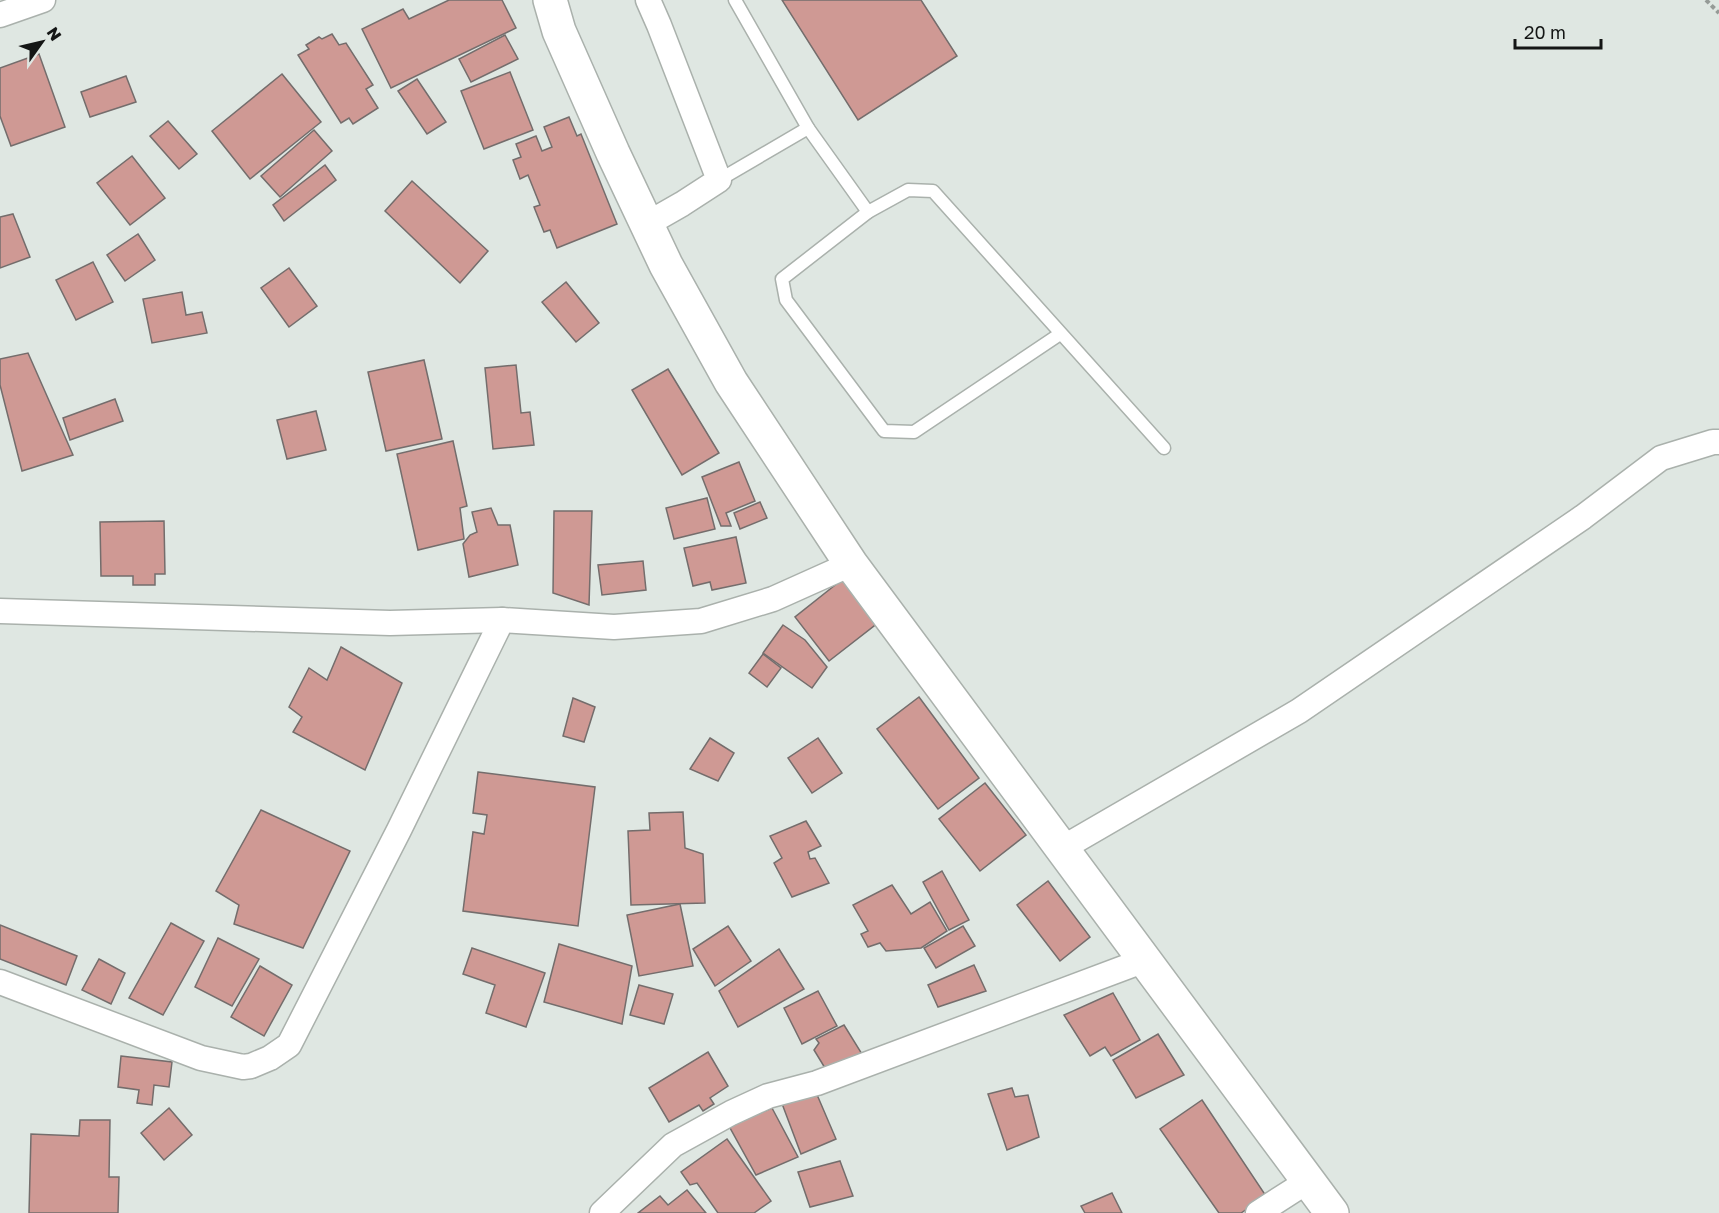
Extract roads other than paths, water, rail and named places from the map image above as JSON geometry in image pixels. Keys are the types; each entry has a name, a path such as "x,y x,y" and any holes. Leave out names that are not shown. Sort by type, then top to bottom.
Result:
{"street":[{"path":"0,15 44,0"},
{"path":"550,0 568,51 666,265 731,382 851,564 1332,1213"},
{"path":"647,224 719,180 648,0"},
{"path":"1061,849 1299,711 1583,517 1661,458 1719,442"},
{"path":"0,611 390,623 502,620 614,627 701,621 773,599 851,564"},
{"path":"0,982 201,1058 243,1067 251,1066 270,1058 289,1045 399,830 502,620"},
{"path":"602,1213 673,1144 730,1113 768,1096 817,1083 1145,960"},
{"path":"1258,1213 1308,1181"}],"lane":[{"path":"735,0 808,128 867,212"},
{"path":"719,180 808,128"},
{"path":"1060,334 914,432 884,431 786,300 782,279 867,212 908,190 933,191 1164,448"}]}
